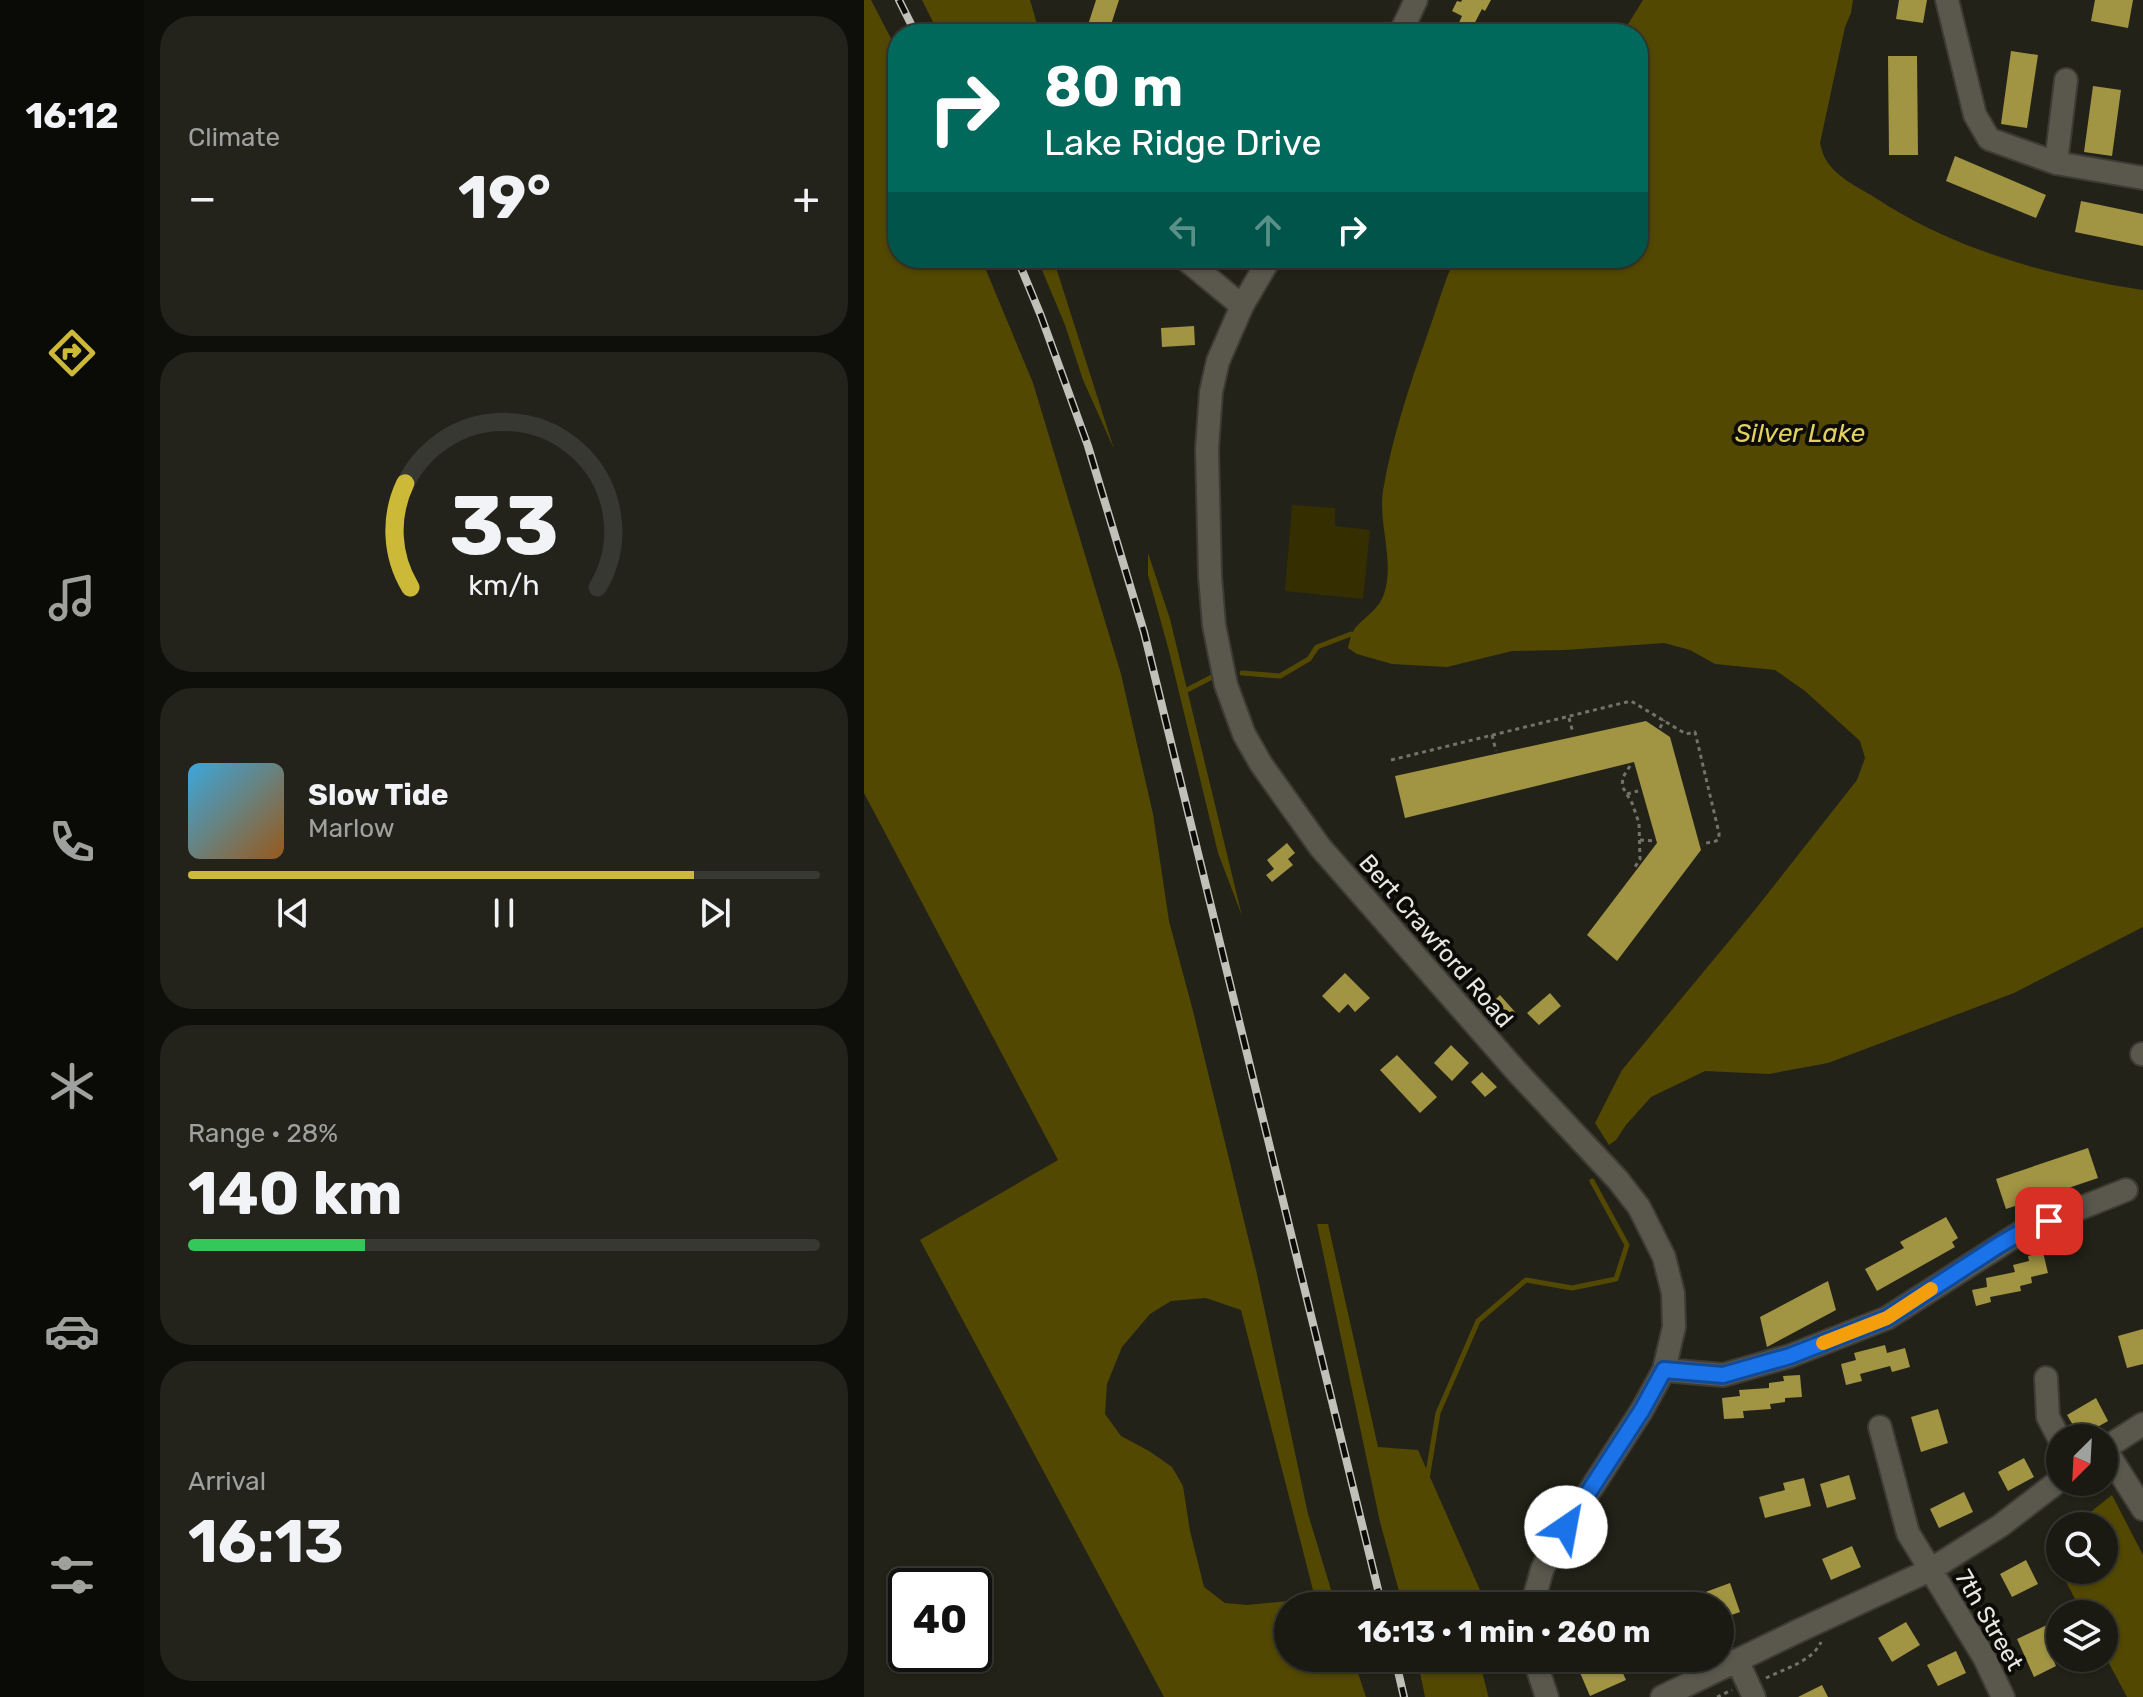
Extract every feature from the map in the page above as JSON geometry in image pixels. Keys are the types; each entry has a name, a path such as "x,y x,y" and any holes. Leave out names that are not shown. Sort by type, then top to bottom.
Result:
{"street":[{"path":"1405,24 1416,0"},
{"path":"1947,0 1975,115 1989,139 2056,163 2143,178"},
{"path":"2056,163 2066,80"},
{"path":"1196,268 1242,306"},
{"name":"Bert Crawford Road","path":"1264,268 1242,306 1218,361 1211,392 1207,449 1214,625 1226,685 1244,734 1261,764 1320,847 1639,1207 1664,1257 1673,1293 1674,1327 1664,1370 1642,1410 1551,1551 1536,1592"},
{"path":"1664,1370 1723,1375 1790,1356 1887,1318 2023,1231 2126,1190"},
{"path":"2046,1378 2048,1417 2052,1424"},
{"path":"2118,1440 2143,1424"},
{"name":"7th Street","path":"1880,1427 1908,1533 1984,1657 2003,1697"},
{"path":"2118,1471 2143,1509"},
{"path":"1667,1696 1930,1570 2000,1526 2046,1491"},
{"path":"1737,1660 1752,1688"},
{"path":"1539,1672 1547,1697"}],"path":[{"path":"1391,760 1631,701 1686,734 1695,732 1719,833 1716,841 1702,844"},
{"path":"1568,716 1573,733"},
{"path":"1660,728 1664,720"},
{"path":"1492,735 1496,751"},
{"path":"1630,766 1623,777 1622,786 1639,823 1640,859 1633,870"},
{"path":"1627,794 1638,791"},
{"path":"1640,840 1654,841"},
{"path":"1717,1697 1752,1688 1809,1657 1816,1652 1822,1639"}],"shaded area":[{"path":"864,0 871,0 888,33 888,268 985,268 1033,383 1121,674 1153,814 1169,921 1257,1274 1308,1514 1332,1592 1310,1592 1313,1590 1241,1310 1206,1298 1171,1301 1150,1314 1122,1347 1107,1384 1105,1414 1121,1436 1172,1467 1183,1486 1204,1587 1225,1603 1274,1602 1274,1672 1358,1672 1366,1697 1164,1697 920,1240 1058,1160 864,793"},
{"path":"922,0 1030,0 1037,24 934,24"},
{"name":"Silver Lake","path":"1643,0 1853,0 1820,143 1825,158 1835,172 1905,216 1969,246 2073,277 2143,290 2143,927 2014,993 1828,1063 1769,1074 1705,1071 1651,1097 1609,1145 1595,1123 1622,1070 1754,911 1857,780 1865,758 1860,741 1805,691 1775,670 1715,664 1690,650 1664,643 1512,651 1447,667 1392,664 1357,654 1348,648 1355,628 1376,608 1384,594 1388,569 1382,504 1387,471 1408,391 1451,268 1648,268 1648,24 1628,24"},
{"path":"1041,268 1056,268 1114,449 1083,380"},
{"path":"1292,505 1335,508 1335,526 1370,530 1363,599 1285,591"},
{"path":"1148,553 1170,619 1242,916 1218,853 1148,575"},
{"path":"1317,1224 1328,1224 1378,1447 1418,1450 1480,1592 1399,1592 1380,1522"},
{"path":"2113,1496 2143,1555 2143,1697 2127,1697 2114,1672 2118,1672 2118,1600 2076,1600 2067,1584 2118,1584 2118,1512 2091,1512"},
{"path":"1420,1672 1482,1672 1483,1697 1425,1697"}],"building":[{"path":"1096,0 1119,0 1111,24 1088,24"},
{"path":"1491,0 1474,24 1458,24 1462,16 1452,11 1457,1"},
{"path":"1899,0 1927,0 1923,23 1896,19"},
{"path":"2095,0 2133,0 2128,28 2091,21"},
{"path":"2011,51 2038,55 2027,128 2001,124"},
{"path":"1888,56 1917,56 1918,155 1889,155"},
{"path":"2093,86 2121,90 2112,156 2084,152"},
{"path":"1955,156 2046,195 2036,218 1946,181"},
{"path":"2081,201 2143,214 2143,246 2075,232"},
{"path":"1194,326 1195,345 1162,347 1161,328"},
{"path":"1646,721 1670,737 1701,850 1617,961 1587,935 1657,843 1634,762 1405,818 1395,776"},
{"path":"1287,843 1295,853 1288,859 1293,865 1272,882 1266,875 1274,869 1267,860"},
{"path":"1345,973 1370,998 1355,1012 1348,1004 1339,1013 1322,996"},
{"path":"1550,993 1561,1006 1539,1025 1527,1013"},
{"path":"1500,995 1516,1013 1498,1028 1483,1011"},
{"path":"1451,1045 1469,1063 1452,1081 1434,1063"},
{"path":"1397,1055 1437,1097 1420,1113 1380,1070"},
{"path":"1482,1072 1497,1087 1485,1097 1471,1082"},
{"path":"2088,1148 2098,1178 2006,1209 1996,1179"},
{"path":"1946,1217 1958,1238 1952,1242 1955,1247 1877,1291 1865,1269 1904,1248 1900,1242"},
{"path":"2043,1252 2048,1273 2031,1277 2032,1283 2020,1286 2021,1291 1990,1297 1991,1302 1976,1306 1972,1290 1987,1287 1986,1278 2015,1272 2013,1265 2029,1261 2028,1256"},
{"path":"1828,1281 1836,1310 1767,1347 1760,1317"},
{"path":"2143,1329 2143,1364 2127,1368 2118,1336"},
{"path":"1885,1345 1887,1353 1905,1348 1910,1367 1892,1372 1890,1366 1860,1374 1862,1381 1846,1385 1841,1364 1856,1360 1854,1353"},
{"path":"1800,1375 1802,1397 1785,1398 1785,1402 1770,1404 1771,1409 1743,1411 1744,1418 1724,1419 1722,1398 1740,1396 1739,1390 1769,1388 1769,1383 1784,1381 1783,1376"},
{"path":"2096,1398 2108,1421 2103,1424 2072,1424 2067,1415"},
{"path":"1938,1409 1948,1443 1921,1452 1911,1417"},
{"path":"2024,1458 2034,1477 2008,1491 1998,1472"},
{"path":"1849,1475 1856,1499 1827,1508 1820,1484"},
{"path":"1804,1478 1811,1506 1765,1518 1759,1497 1785,1490 1783,1483"},
{"path":"1964,1492 1973,1512 1939,1528 1930,1509"},
{"path":"1852,1546 1861,1567 1831,1580 1822,1559"},
{"path":"2026,1560 2038,1584 2012,1597 2000,1574"},
{"path":"1730,1583 1733,1592 1706,1592"},
{"path":"1734,1595 1740,1612 1734,1614"},
{"path":"1906,1622 1920,1645 1892,1662 1878,1638"},
{"path":"2046,1625 2046,1671 2034,1677 2017,1639"},
{"path":"1956,1651 1966,1673 1938,1686 1927,1665"},
{"path":"1580,1672 1622,1672 1626,1680 1590,1696"},
{"path":"1822,1685 1828,1697 1798,1697"}],"waterway":[{"path":"864,577 964,579 1016,621 1083,699 1118,708"},
{"path":"1242,673 1280,676 1309,659 1317,647 1351,634"},
{"path":"1183,692 1214,676"},
{"path":"1457,1592 1425,1491 1438,1413 1478,1321 1526,1280 1572,1288 1616,1279 1627,1245 1592,1181"},
{"path":"1480,1672 1486,1697"}],"railway":[{"path":"899,0 911,24"},
{"path":"1021,268 1088,446 1144,632 1379,1592"},
{"path":"1398,1672 1404,1697"}],"slow traffic":[{"path":"1823,1343 1887,1318 1931,1289"}],"route":[{"path":"1566,1527 1642,1410 1664,1370 1723,1375 1790,1356 1887,1318 1999,1245 2049,1221"}]}
